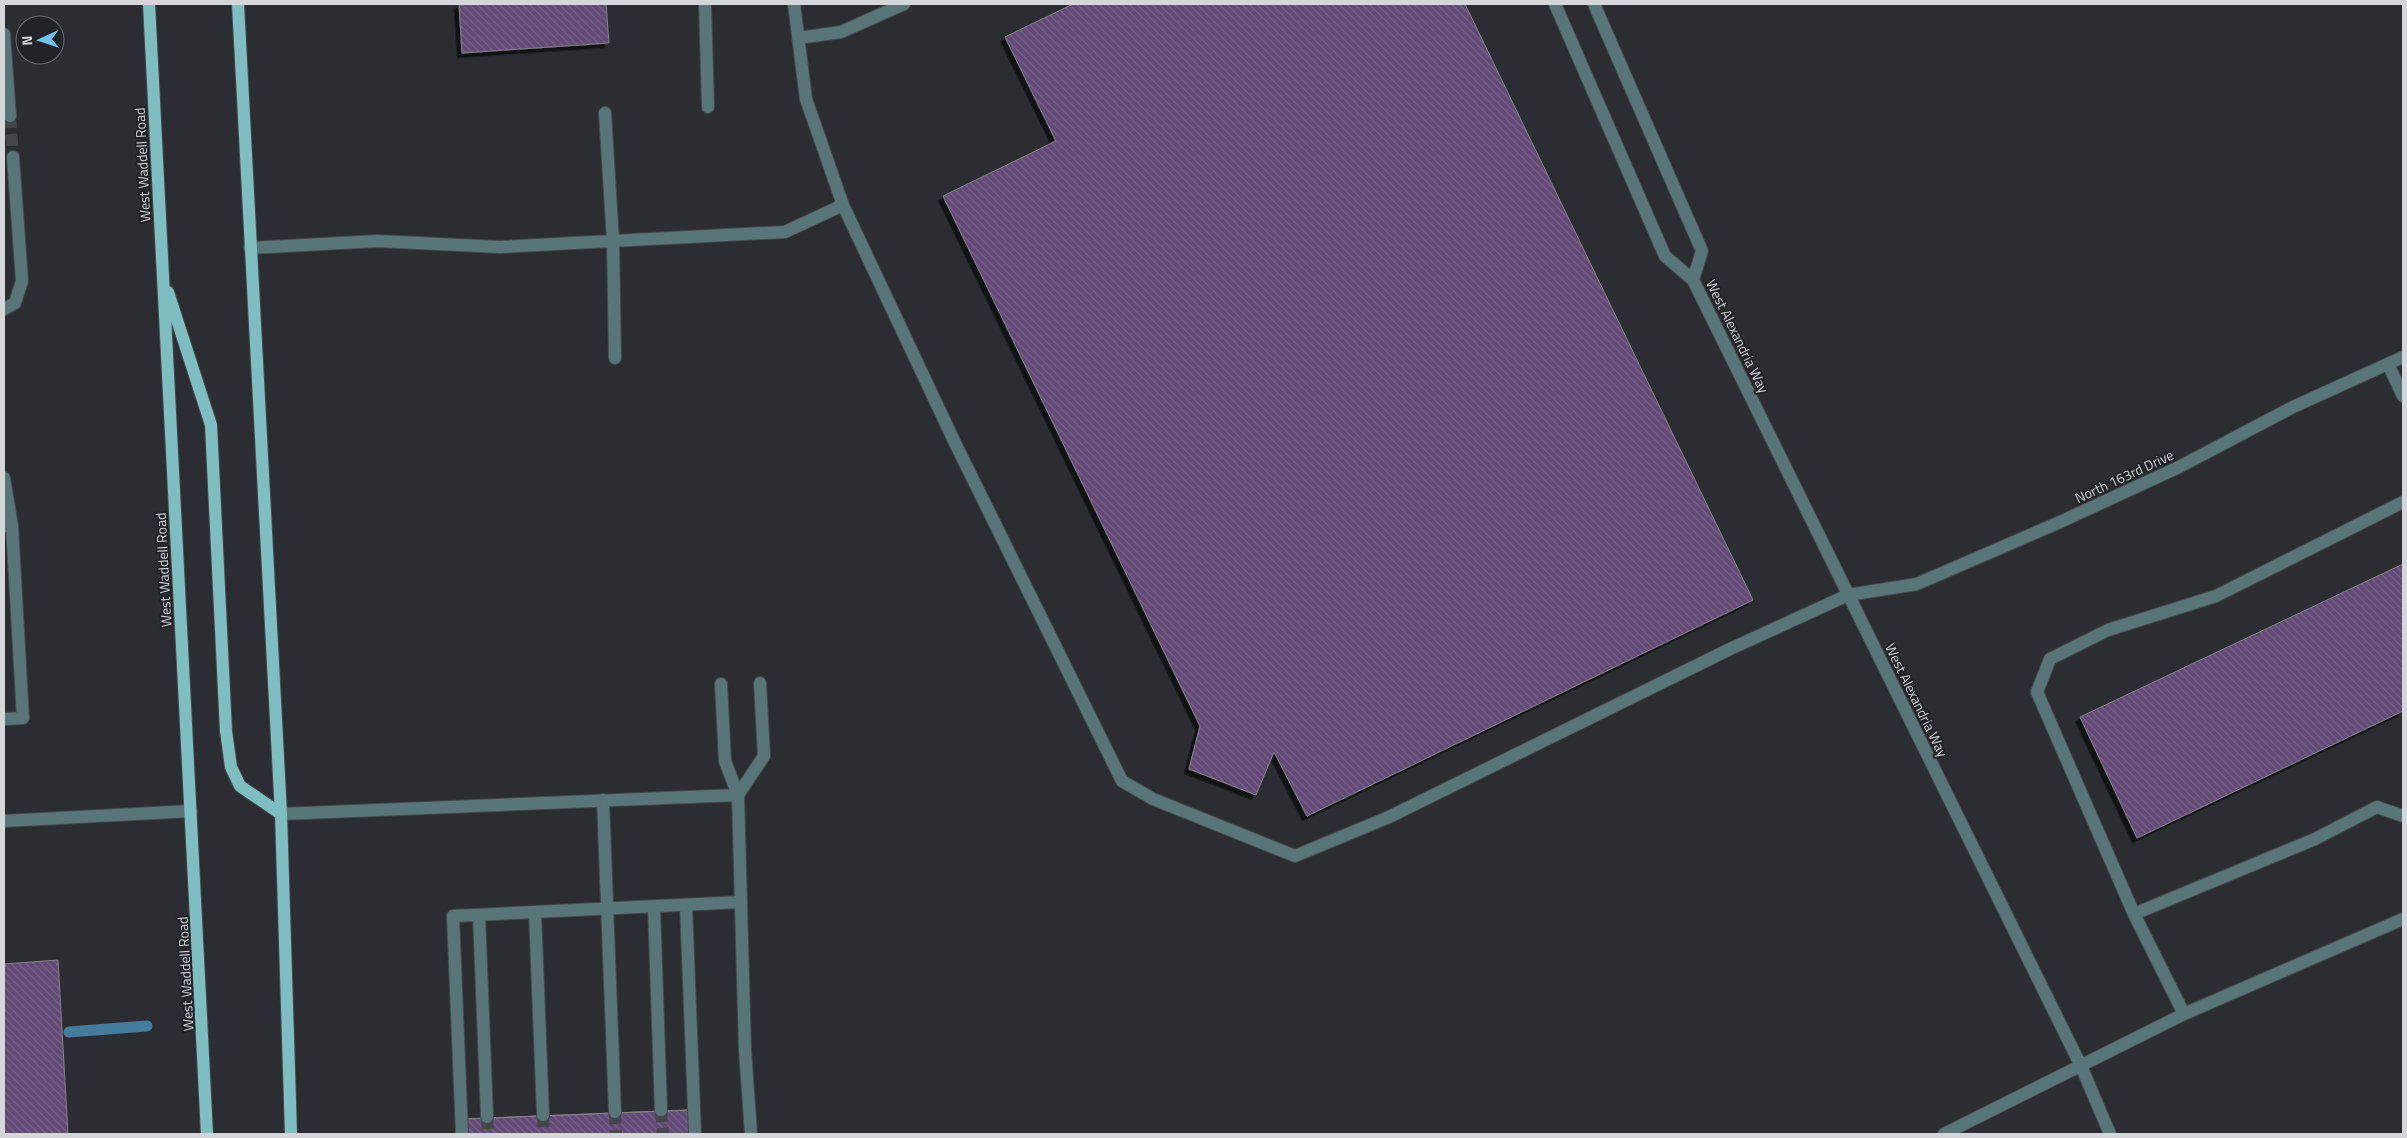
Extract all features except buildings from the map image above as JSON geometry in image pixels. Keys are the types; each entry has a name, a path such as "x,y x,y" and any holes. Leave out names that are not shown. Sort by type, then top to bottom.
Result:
{"main road":[{"name":"West Waddell Road","path":"149,4 207,1134"},
{"path":"238,4 280,814 291,1134"},
{"path":"163,276 211,425 226,731 231,767 240,786 280,814"}],"street":[{"path":"705,4 708,108"},
{"name":"North 163rd Drive","path":"794,4 806,99 843,205 944,419 1122,781 1153,799 1255,842 1296,856 1389,817 1730,649 1848,595 1917,584 2060,522 2179,467 2293,407 2403,357"},
{"path":"798,38 842,32 904,4"},
{"name":"West Alexandria Way","path":"1555,4 1666,256 1694,280 2081,1066 2110,1134"},
{"name":"West Alexandria Way","path":"1594,4 1702,251 1694,280"},
{"path":"4,34 10,116"},
{"path":"605,113 613,241 615,358"},
{"path":"4,309 15,303 22,281 13,158"},
{"path":"250,248 377,241 500,246 785,232 843,205"},
{"path":"2388,364 2403,396"},
{"path":"4,478 24,718 4,719"},
{"path":"2184,1014 2134,914 2037,692 2050,659 2108,630 2216,596 2403,502"},
{"path":"738,795 764,756 760,683"},
{"path":"721,684 725,761 738,795 745,1050 751,1134"},
{"path":"280,814 738,795"},
{"path":"604,800 615,1112"},
{"path":"2134,914 2315,839 2377,808 2403,816"},
{"path":"4,821 191,811"},
{"path":"462,1134 453,916 741,902"},
{"path":"686,906 695,1134"},
{"path":"654,907 662,1110"},
{"path":"535,912 543,1115"},
{"path":"479,915 487,1117"},
{"path":"1944,1134 2184,1014 2403,919"}],"waterway":[{"path":"69,1032 147,1026"}],"tunnel":[{"path":"10,116 13,157"},
{"path":"661,1110 663,1134"},
{"path":"615,1112 616,1134"},
{"path":"543,1115 544,1134"},
{"path":"487,1117 488,1134"}]}
